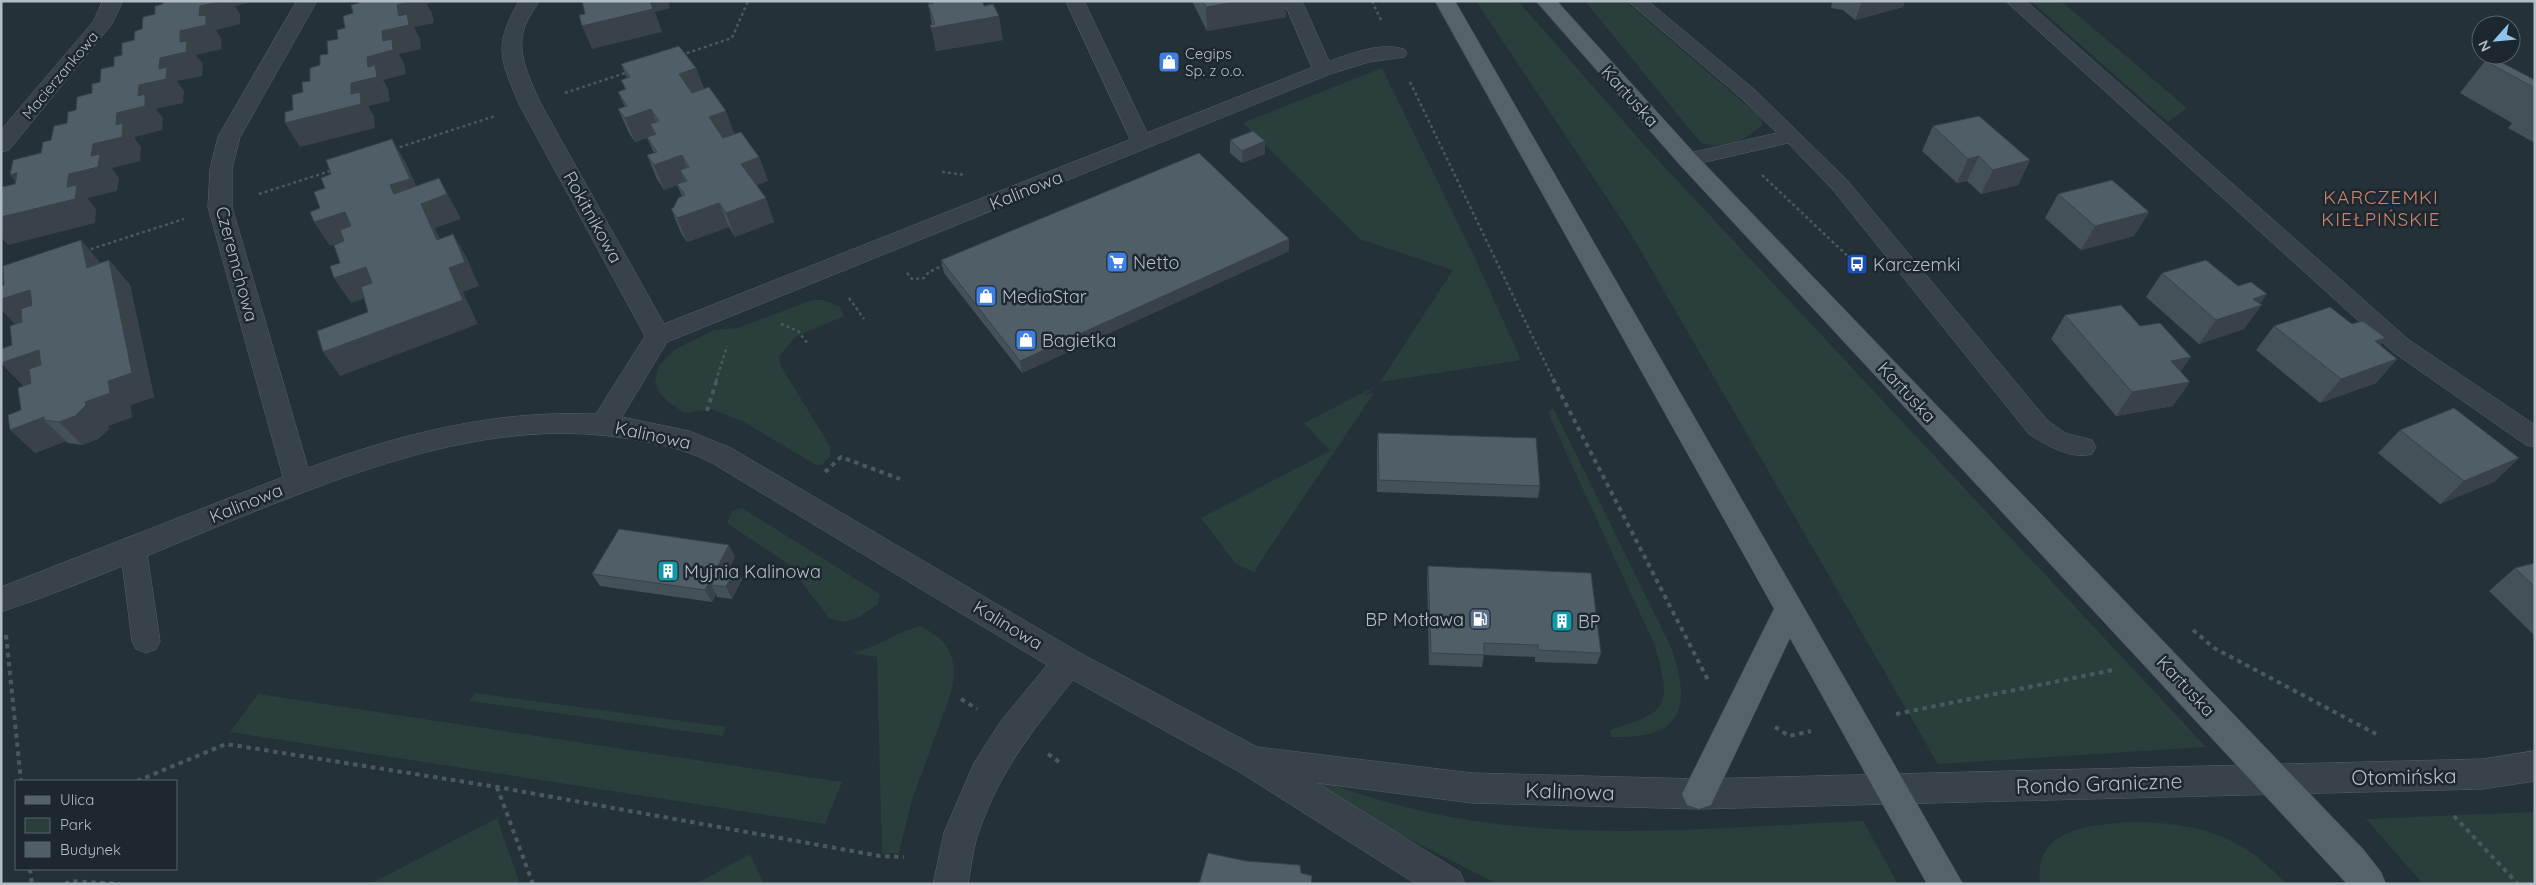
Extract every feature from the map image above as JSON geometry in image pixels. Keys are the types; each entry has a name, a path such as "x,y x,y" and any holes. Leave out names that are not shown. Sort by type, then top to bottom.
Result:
{"main road":[{"path":"1445,1 1946,884"},
{"name":"Kartuska","path":"1546,1 1688,160 2272,778"},
{"path":"1699,794 1789,608"},
{"path":"2272,778 2351,861 2368,884"}],"street":[{"name":"Macierzankowa","path":"1,145 102,24 112,1"},
{"name":"Czeremchowa","path":"298,482 220,207 221,170 229,137 307,1"},
{"name":"Rokitnikowa","path":"529,1 514,30 513,49 516,70 530,104 658,336"},
{"name":"Kalinowa","path":"658,336 874,252 1323,70 1366,56 1396,53"},
{"path":"604,424 658,336"},
{"name":"Kalinowa","path":"1,600 298,482 398,448 449,436 520,425 604,424 643,430 704,446 831,518 1068,662 1250,760 1448,884"},
{"path":"950,884 961,833 986,774 1012,731 1068,662"},
{"name":"Kalinowa","path":"1250,760 1472,788 1699,794 1892,789"},
{"name":"Otomińska","path":"2272,778 2483,774 2535,766"},
{"name":"Rondo Graniczne","path":"1892,789 2272,778"}],"lane":[{"path":"1075,1 1142,143"},
{"path":"1293,1 1323,70"},
{"path":"1637,1 1748,94 1840,185 2038,427 2057,440 2083,447"},
{"path":"2015,1 2401,346 2535,438"},
{"path":"1688,160 1792,136"},
{"path":"133,548 146,641"}],"path":[{"path":"675,56 732,38 748,1"},
{"path":"1372,1 1551,375 1709,682"},
{"path":"561,94 637,69"},
{"path":"847,296 864,320"},
{"path":"772,321 798,330 808,344"},
{"path":"715,414 707,411 729,340"},
{"path":"822,474 841,457 900,479"},
{"path":"5,629 21,780"},
{"path":"1789,736 2214,648 2379,735"},
{"path":"139,780 226,744 498,787 880,856 904,857"},
{"path":"498,787 532,884"},
{"path":"30,870 32,884"},
{"path":"65,884 71,881 120,884"}],"green space":[{"path":"1476,1 1518,1 1645,146 2206,747 1938,764 1631,234"},
{"path":"1585,1 1625,1 1761,118 1762,125 1749,135 1734,142 1718,145 1701,143"},
{"path":"2031,1 2061,1 2187,108 2168,122"},
{"path":"1382,68 1474,256 1521,360 1380,382 1453,270 1360,239 1243,123"},
{"path":"812,300 823,300 839,306 844,316 795,337 779,357 781,366 831,448 830,456 822,465 816,465 744,422 711,409 685,413 669,403 660,393 655,383 658,367 674,350 714,330 738,328"},
{"path":"1376,386 1365,395 1374,393 1256,568 1256,571 1253,572 1235,563 1201,518 1330,451 1304,423"},
{"path":"1553,408 1671,647 1678,669 1681,688 1680,704 1675,716 1667,726 1653,733 1611,737 1610,730 1630,724 1655,711 1661,704 1664,694 1663,682 1655,646 1548,413"},
{"path":"742,508 880,594 878,604 859,617 845,622 829,618 787,563 727,523 732,511"},
{"path":"920,626 939,638 946,645 950,653 954,670 951,693 912,800 899,853 882,853 877,657 852,653 870,648"},
{"path":"475,693 726,727 722,736 470,701"},
{"path":"258,694 842,782 825,824 230,732"},
{"path":"1302,775 1375,799 1413,809 1502,825 1553,829 1657,831 1863,821 1898,884 1498,884 1344,806"},
{"path":"2535,812 2535,884 2423,884 2366,819"},
{"path":"497,818 520,884 370,884"},
{"path":"2132,822 2178,825 2217,835 2252,853 2286,884 2040,884 2041,865 2046,851 2056,840 2068,833 2083,828"},
{"path":"750,854 764,884 696,884"}],"building":[{"path":"163,1 223,1 200,6 199,16 206,15 206,25 180,31 180,42 187,41 186,52 160,58 159,69 167,67 166,79 139,85 138,96 145,94 145,106 117,113 116,125 123,123 122,137 93,144 91,156 100,154 98,167 69,174 67,187 77,185 75,199 1,217 2,187 15,184 17,173 10,175 13,160 41,153 43,142 51,140 54,126 67,123 68,112 76,110 77,97 92,93 92,84 100,82 101,69 114,66 114,57 122,55 122,43 134,40 135,31 142,29 143,17 155,14 155,6 163,4"},
{"path":"358,1 413,1 397,5 399,16 407,14 409,25 382,31 383,41 392,39 393,50 367,57 368,67 375,65 377,77 351,83 351,94 360,92 361,104 285,123 285,112 293,110 292,95 303,92 302,82 310,81 310,68 320,65 320,55 328,54 327,41 338,39 337,30 345,28 343,16 353,13 351,5 359,3"},
{"path":"582,1 650,1 653,9 582,26 579,15 585,14"},
{"path":"932,1 982,1 984,6 993,4 999,16 931,28 930,25 935,24 928,4 933,4"},
{"path":"1203,1 1241,1 1206,7"},
{"path":"679,46 696,68 679,74 692,93 709,87 726,111 709,117 723,138 741,132 759,157 741,164 766,198 726,213 719,203 677,218 671,209 678,198 685,195 677,184 687,181 680,170 689,167 682,155 654,165 647,155 657,152 647,137 656,134 650,124 659,121 651,109 625,118 618,109 627,106 618,92 626,89 621,80 630,77 621,64"},
{"path":"2492,65 2506,65 2535,80 2535,88"},
{"path":"1979,116 2030,160 1993,170 1979,156 1968,159 1933,126"},
{"path":"1253,131 1265,141 1242,151 1230,140"},
{"path":"392,139 410,179 390,185 394,194 439,178 447,194 421,204 437,240 453,234 465,262 449,268 463,300 323,352 317,331 368,312 361,287 372,283 366,267 334,278 330,266 340,263 334,245 344,241 340,230 351,226 345,212 314,222 310,212 320,208 314,192 325,188 321,178 331,174 326,160"},
{"name":"Netto","path":"1199,153 1289,239 1020,361 941,260"},
{"path":"2112,180 2149,212 2095,226 2058,194"},
{"path":"81,240 87,268 109,260 132,373 108,381 110,393 85,402 86,405 75,416 59,422 44,420 44,417 10,430 8,415 21,410 18,388 31,383 29,369 41,365 39,350 1,363 1,349 12,345 10,326 22,322 21,309 32,305 30,290 1,299 1,286 4,285 3,266"},
{"path":"2206,260 2238,286 2251,282 2267,294 2253,299 2262,305 2216,320 2162,273"},
{"path":"2121,305 2140,326 2160,323 2191,357 2171,361 2190,382 2132,392 2065,315"},
{"path":"2330,307 2352,324 2363,321 2386,338 2375,341 2397,359 2341,379 2274,326"},
{"path":"2454,408 2519,458 2464,481 2400,430"},
{"path":"1378,433 1536,438 1540,486 1379,480"},
{"name":"Myjnia Kalinowa","path":"619,529 729,545 705,590 592,574"},
{"path":"2535,563 2535,587 2515,568"},
{"path":"721,565 736,567 726,587 711,585"},
{"path":"1428,566 1591,573 1601,653 1538,650 1538,645 1484,643 1484,655 1431,653"},
{"path":"1208,853 1246,861 1300,865 1301,873 1312,876 1311,884 1199,884"}],"place":[{"name":"Cegips Sp. z o.o.","path":"1169,62"},
{"name":"Netto","path":"1117,262"},
{"name":"Karczemki","path":"1857,264"},
{"name":"MediaStar","path":"986,296"},
{"name":"Bagietka","path":"1026,340"},
{"name":"Myjnia Kalinowa","path":"668,571"},
{"name":"BP Motława","path":"1480,619"},
{"name":"BP","path":"1562,621"}],"district":[{"name":"KARCZEMKI KIEŁPIŃSKIE","path":"2381,208"}]}
